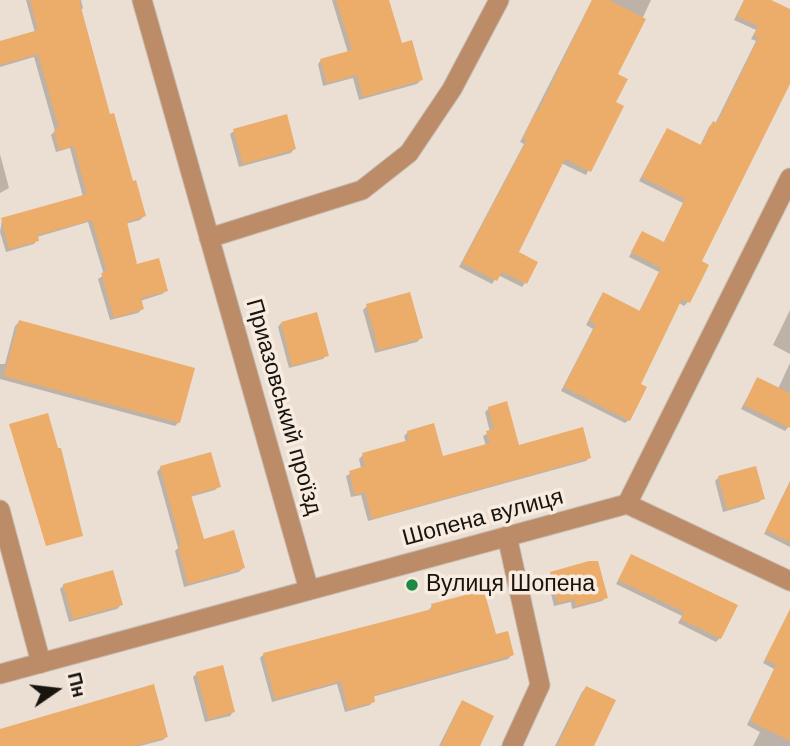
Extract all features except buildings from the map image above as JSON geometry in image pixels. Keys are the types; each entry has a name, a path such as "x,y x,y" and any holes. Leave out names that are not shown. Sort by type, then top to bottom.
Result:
{"street":[{"name":"Приазовський проїзд","path":"142,0 309,590"},
{"path":"209,238 362,190 409,153 452,89 499,0"},
{"path":"790,178 627,504 790,581"},
{"name":"Шопена вулиця","path":"0,674 627,504"},
{"path":"0,510 41,663"},
{"path":"507,537 540,685 512,746"}],"place":[{"name":"Вулиця Шопена","path":"412,585"}]}
